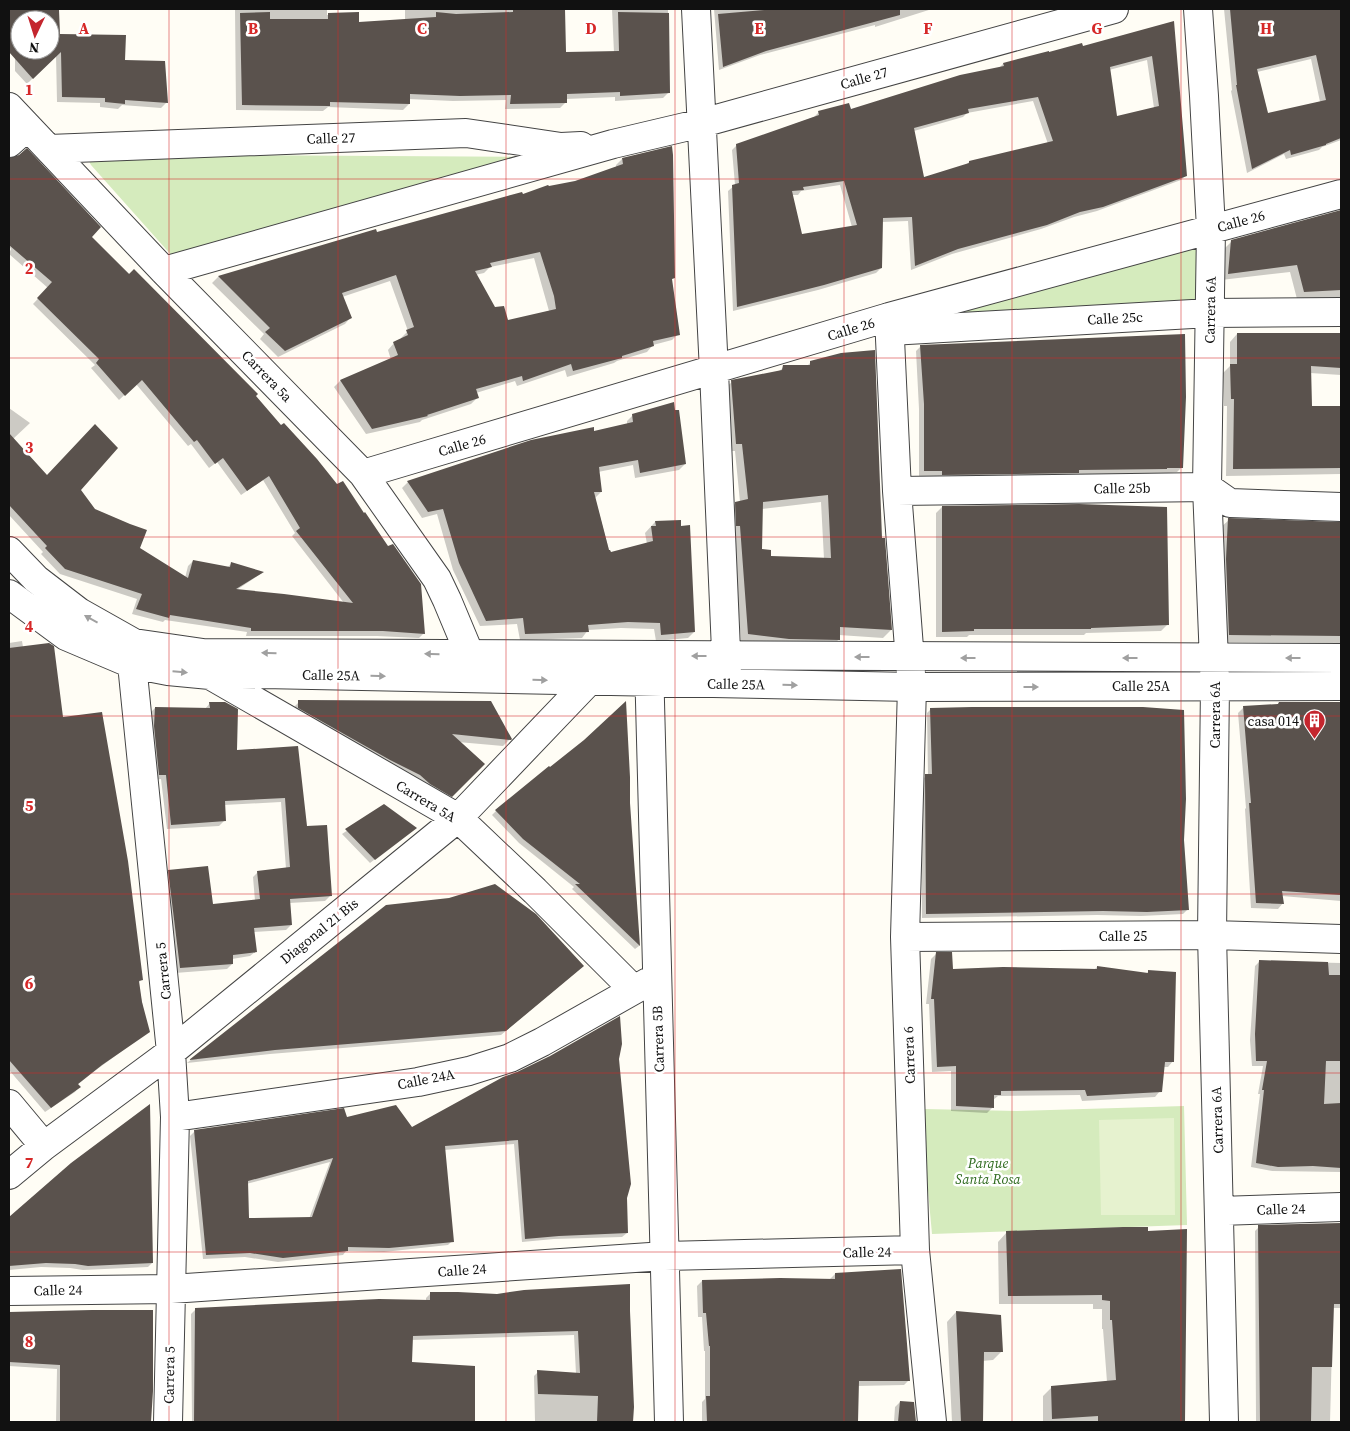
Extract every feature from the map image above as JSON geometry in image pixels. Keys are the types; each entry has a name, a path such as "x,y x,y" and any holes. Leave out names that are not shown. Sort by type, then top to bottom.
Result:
{"street":[{"path":"696,9 727,683"},
{"name":"Calle 27","path":"164,271 613,144 702,123 1114,9"},
{"name":"Carrera 6A","path":"1198,9 1211,229 1207,486 1215,686 1212,935 1224,1422"},
{"name":"Carrera 5a","path":"9,107 18,135 49,149 164,271 363,474 437,580 447,600 473,667"},
{"name":"Calle 27","path":"49,149 466,133 561,147 613,144"},
{"name":"Calle 26","path":"363,474 714,370 889,324 1211,229 1341,194"},
{"name":"Calle 25c","path":"889,324 1210,313 1341,312"},
{"name":"Carrera 6","path":"889,324 897,491 912,687 905,937 915,1250 932,1422"},
{"path":"1207,486 1230,503 1341,507"},
{"name":"Calle 25b","path":"897,491 1207,486"},
{"path":"9,551 36,579 133,653"},
{"path":"36,579 10,598 66,636 133,653"},
{"name":"Calle 25A","path":"133,653 203,653 473,667"},
{"name":"Calle 25A","path":"133,653 168,671 210,675 473,667 588,668 649,669 727,683 912,687 1341,686"},
{"name":"Carrera 5","path":"133,653 171,1052 175,1117 168,1422"},
{"name":"Calle 25A","path":"649,669 727,656 1341,658"},
{"name":"Diagonal 21 Bis","path":"9,1175 44,1146 171,1052 458,818 588,668"},
{"name":"Carrera 5B","path":"649,669 645,984 665,1256 669,1422"},
{"name":"Carrera 5A","path":"210,675 458,818 535,891 645,984"},
{"name":"Calle 25","path":"905,937 1212,935 1341,939"},
{"name":"Calle 24A","path":"175,1117 418,1082 469,1071 510,1058 645,984"},
{"path":"9,1104 44,1146"},
{"name":"Calle 24","path":"1220,1211 1341,1207"},
{"name":"Calle 24","path":"9,1291 171,1288 665,1256 915,1250"}],"green space":[{"path":"85,154 531,157 173,257 91,165"},
{"path":"1198,244 1199,304 901,324"},
{"name":"Parque Santa Rosa","path":"1184,1106 1187,1225 932,1234 923,1136 924,1109 1017,1111"},
{"path":"1174,1118 1175,1215 1101,1215 1099,1120"}],"building":[{"path":"9,9 59,10 10,10 10,53"},
{"path":"513,9 565,9 566,52 619,51 618,12 669,13 670,93 620,96 620,92 567,94 567,103 510,104 511,95 460,96 410,94 410,104 330,102 330,106 242,105 240,13 270,12 270,19 328,19 328,13 359,12 359,22 436,17 436,12 456,14 513,12"},
{"path":"764,9 900,9 900,15 766,51 723,67 718,14"},
{"path":"1230,9 1341,9 1341,138 1326,145 1291,155 1290,150 1252,169 1237,85","holes":["1316,55 1326,100 1268,113 1257,69"]},
{"path":"1174,21 1187,176 1103,207 1080,212 1047,225 958,249 915,266 912,217 883,218 882,268 737,307 732,185 739,183 736,144 819,115 818,111 849,103 851,109 960,75 1004,66 1003,63 1082,43 1083,46","holes":["1152,56 1159,106 1117,116 1110,67","1038,97 1053,141 969,161 969,163 924,177 914,128 969,113 968,109","844,181 857,225 802,234 792,191 804,190 803,187"]},
{"path":"60,34 126,35 125,60 165,61 168,103 125,100 125,104 105,102 105,98 62,97"},
{"path":"16,60 53,60 33,79"},
{"path":"672,146 675,278 672,279 680,335 653,341 654,346 622,356 622,358 573,371 571,364 523,381 522,376 476,389 479,398 428,416 372,429 340,380 398,355 393,342 408,335 406,330 414,327 396,275 342,293 352,318 285,351 265,332 270,328 218,276 376,229 377,232 522,192 523,194 548,185 575,181 623,164 622,158","holes":["540,252 554,296 556,309 508,320 504,306 495,307 475,271 492,267 490,263"]},
{"path":"27,148 101,227 92,237 129,274 134,269 258,394 256,396 281,425 284,423 337,484 343,481 388,546 393,544 421,584 425,634 383,631 251,631 251,628 170,615 169,618 136,609 142,594 65,569 45,548 47,546 9,505 9,433 47,475 95,424 118,448 81,490 95,509 147,530 140,548 188,578 193,560 230,567 231,562 264,572 236,589 353,603 296,531 300,528 269,476 247,491 223,458 215,464 197,440 194,442 142,380 125,396 96,363 99,359 37,298 52,282 9,245 9,158 19,155"},
{"path":"1341,210 1341,290 1304,292 1297,265 1228,274 1231,240"},
{"path":"1237,333 1341,333 1341,368 1311,366 1312,406 1341,406 1341,468 1233,469 1234,399 1231,399 1230,364 1237,364"},
{"path":"1185,334 1186,397 1183,468 1079,470 1079,473 942,475 942,471 924,471 924,404 920,345"},
{"path":"875,350 882,538 885,538 892,630 840,627 840,640 789,639 748,634 740,526 736,526 735,502 748,499 742,444 736,444 731,380 782,370 783,365 810,365 810,361 841,353","holes":["828,495 831,558 771,556 771,550 762,549 763,502"]},
{"path":"674,402 675,410 679,410 686,464 640,473 638,460 599,467 602,492 594,492 611,552 653,541 651,526 656,526 655,521 681,520 681,526 690,525 695,632 661,635 660,623 628,622 588,625 589,632 525,634 523,618 486,621 459,563 443,509 428,512 407,481 531,440 594,427 594,431 633,422 632,414"},
{"path":"1079,504 1167,507 1169,625 1091,629 974,629 974,631 942,632 942,506"},
{"path":"1228,518 1341,522 1341,636 1229,635 1226,559"},
{"path":"49,643 54,646 63,717 102,712 128,861 143,980 139,981 150,1032 102,1065 78,1084 81,1087 51,1108 9,1060 9,648"},
{"path":"298,700 491,701 512,739 452,734 485,764 452,797 430,784 420,775 298,708"},
{"path":"626,701 630,803 640,946 575,884 580,884 523,839 495,810 584,740"},
{"path":"209,702 225,702 238,709 237,750 298,746 307,826 327,825 332,896 290,899 292,925 254,928 257,952 233,955 233,964 180,968 168,870 208,866 213,904 260,899 257,871 290,867 285,798 225,801 226,821 171,825 166,775 159,775 154,726 155,707 210,708"},
{"path":"1279,702 1341,702 1341,895 1282,891 1284,904 1256,903 1249,803 1251,803 1243,706 1278,704"},
{"path":"1143,707 1184,710 1186,799 1184,840 1189,910 926,914 925,774 932,774 930,708"},
{"path":"384,804 417,828 375,860 345,829"},
{"path":"495,884 536,914 584,966 506,1031 275,1050 189,1060 386,905 449,898"},
{"path":"936,952 952,952 953,969 1003,967 1097,969 1097,966 1148,973 1148,970 1176,972 1174,1062 1165,1062 1162,1092 1087,1096 1085,1090 1001,1091 1001,1095 994,1095 994,1108 956,1106 956,1066 937,1067 934,999 931,999"},
{"path":"1259,960 1328,962 1329,975 1341,975 1341,1061 1326,1061 1324,1104 1341,1103 1341,1168 1313,1166 1278,1167 1256,1163 1264,1090 1262,1090 1267,1061 1256,1061 1255,1034"},
{"path":"620,1016 622,1044 619,1059 631,1184 627,1198 628,1233 525,1239 518,1140 445,1146 454,1242 389,1248 348,1247 348,1251 283,1258 250,1253 206,1255 194,1130 344,1108 347,1117 396,1105 412,1127 503,1077 550,1056","holes":["333,1158 312,1217 249,1218 248,1181"]},
{"path":"150,1104 153,1263 88,1266 46,1263 9,1266 9,1217 71,1163"},
{"path":"1341,1223 1341,1304 1334,1304 1332,1367 1312,1367 1311,1422 1260,1422 1258,1225"},
{"path":"1148,1227 1148,1231 1187,1229 1185,1422 1098,1422 1098,1416 1052,1419 1051,1386 1116,1380 1110,1301 1102,1300 1102,1295 1008,1296 1006,1231"},
{"path":"901,1269 910,1381 859,1381 858,1422 707,1422 706,1396 710,1396 710,1346 706,1313 703,1313 702,1280 835,1279 835,1273"},
{"path":"630,1284 633,1422 597,1422 598,1396 538,1394 537,1370 580,1373 578,1331 413,1336 412,1362 475,1366 475,1422 194,1422 195,1308 379,1299 430,1300 430,1292 497,1294 524,1290"},
{"path":"153,1310 151,1422 60,1422 60,1365 9,1362 9,1312"},
{"path":"956,1311 1001,1315 1003,1352 984,1352 983,1422 961,1422"},
{"path":"900,1401 914,1402 916,1422 898,1422"}],"place":[{"name":"casa 014","path":"1315,740"}]}
